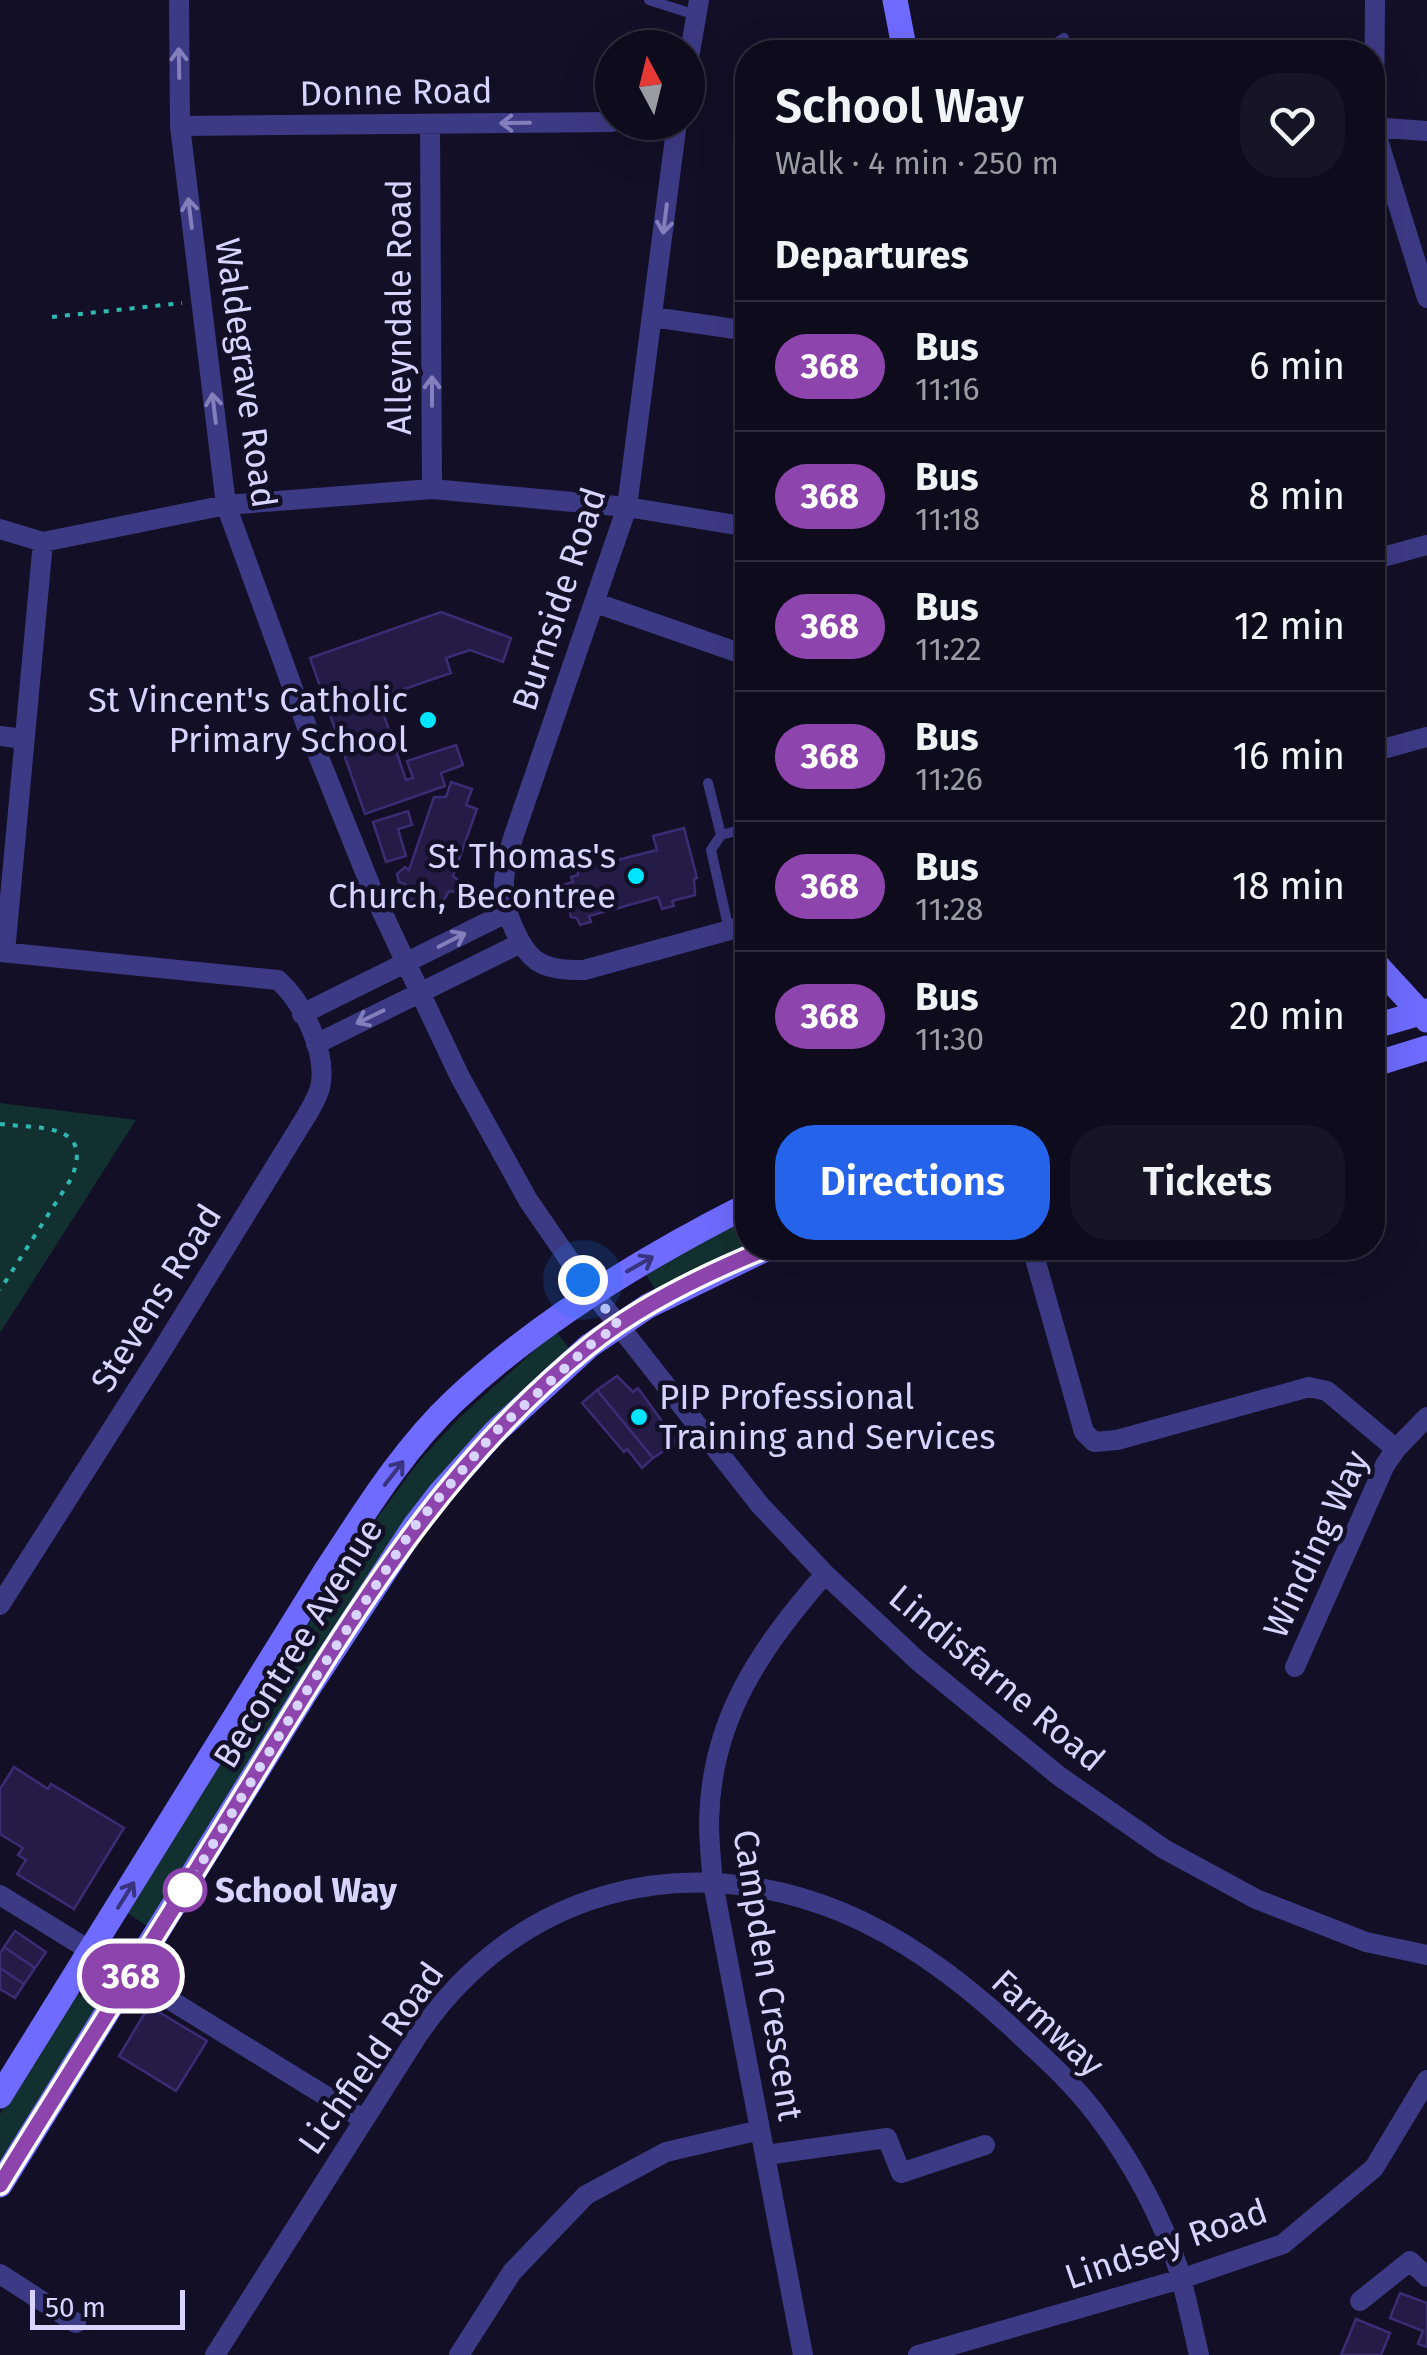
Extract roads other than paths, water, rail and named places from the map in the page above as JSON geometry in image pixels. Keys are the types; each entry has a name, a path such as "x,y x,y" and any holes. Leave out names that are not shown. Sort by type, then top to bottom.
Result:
{"street":[{"name":"Waldegrave Road","path":"178,0 180,126 226,505 308,730 375,898 460,1077 528,1200 618,1325"},
{"path":"895,0 903,40"},
{"path":"1374,40 1375,0"},
{"name":"Donne Road","path":"180,126 595,122"},
{"name":"Alleyndale Road","path":"430,124 432,489"},
{"path":"1385,128 1427,131"},
{"name":"Burnside Road","path":"675,140 628,508 506,862 502,888 506,913 520,943 537,961 558,969 584,970 735,928"},
{"path":"1385,165 1427,298"},
{"path":"652,317 735,329"},
{"path":"0,529 43,542 226,505 432,489 628,508 735,525"},
{"path":"3,952 43,542"},
{"path":"1385,556 1427,545"},
{"path":"596,603 735,651"},
{"path":"0,736 24,739"},
{"path":"1385,748 1427,737"},
{"path":"302,1014 506,913"},
{"path":"316,1044 520,943"},
{"name":"Stevens Road","path":"0,1604 162,1352 314,1104 320,1085 316,1044 291,994 278,980 3,952"},
{"path":"1385,973 1425,1014"},
{"path":"1385,1024 1425,1014"},
{"path":"1385,1061 1427,1048"},
{"name":"Becontree Avenue","path":"0,2096 374,1498 454,1401 593,1292 735,1212"},
{"name":"Becontree Avenue","path":"0,2185 304,1695 414,1527 494,1433 589,1346 648,1306 743,1260"},
{"name":"Winding Way","path":"1035,1260 1084,1432 1094,1442 1118,1440 1309,1386 1327,1390 1396,1449"},
{"name":"Lindisfarne Road","path":"618,1325 760,1505 825,1574 918,1660 1058,1776 1164,1849 1256,1899 1366,1942 1427,1955"},
{"name":"Winding Way","path":"1296,1667 1385,1465 1427,1417"},
{"name":"Campden Crescent","path":"804,2355 712,1883 709,1821 713,1772 732,1712 758,1656 825,1574"},
{"name":"Lichfield Road","path":"215,2355 440,2003 480,1962 554,1914 596,1896 652,1884 712,1883"},
{"name":"Farmway","path":"712,1883 762,1888 844,1914 894,1939 998,2014 1052,2065 1096,2113 1144,2189 1181,2279 1199,2355"},
{"path":"0,1895 363,2119"},
{"name":"Lindsey Road","path":"918,2355 975,2347 1283,2244 1374,2168 1427,2080"},
{"path":"458,2355 512,2272 586,2195 666,2152 760,2130"},
{"path":"766,2155 886,2138 900,2173 984,2145"},
{"path":"1360,2301 1410,2262 1427,2278"},
{"path":"0,2274 76,2322"}],"lane":[{"path":"649,0 698,8"},
{"path":"708,783 722,835"},
{"path":"735,832 722,835 711,850 735,918"}],"place":[{"name":"St Vincent's Catholic Primary School","path":"428,720"},
{"name":"St Thomas's Church, Becontree","path":"636,876"},
{"name":"PIP Professional Training and Services","path":"639,1417"},
{"name":"School Way","path":"185,1890"}]}
